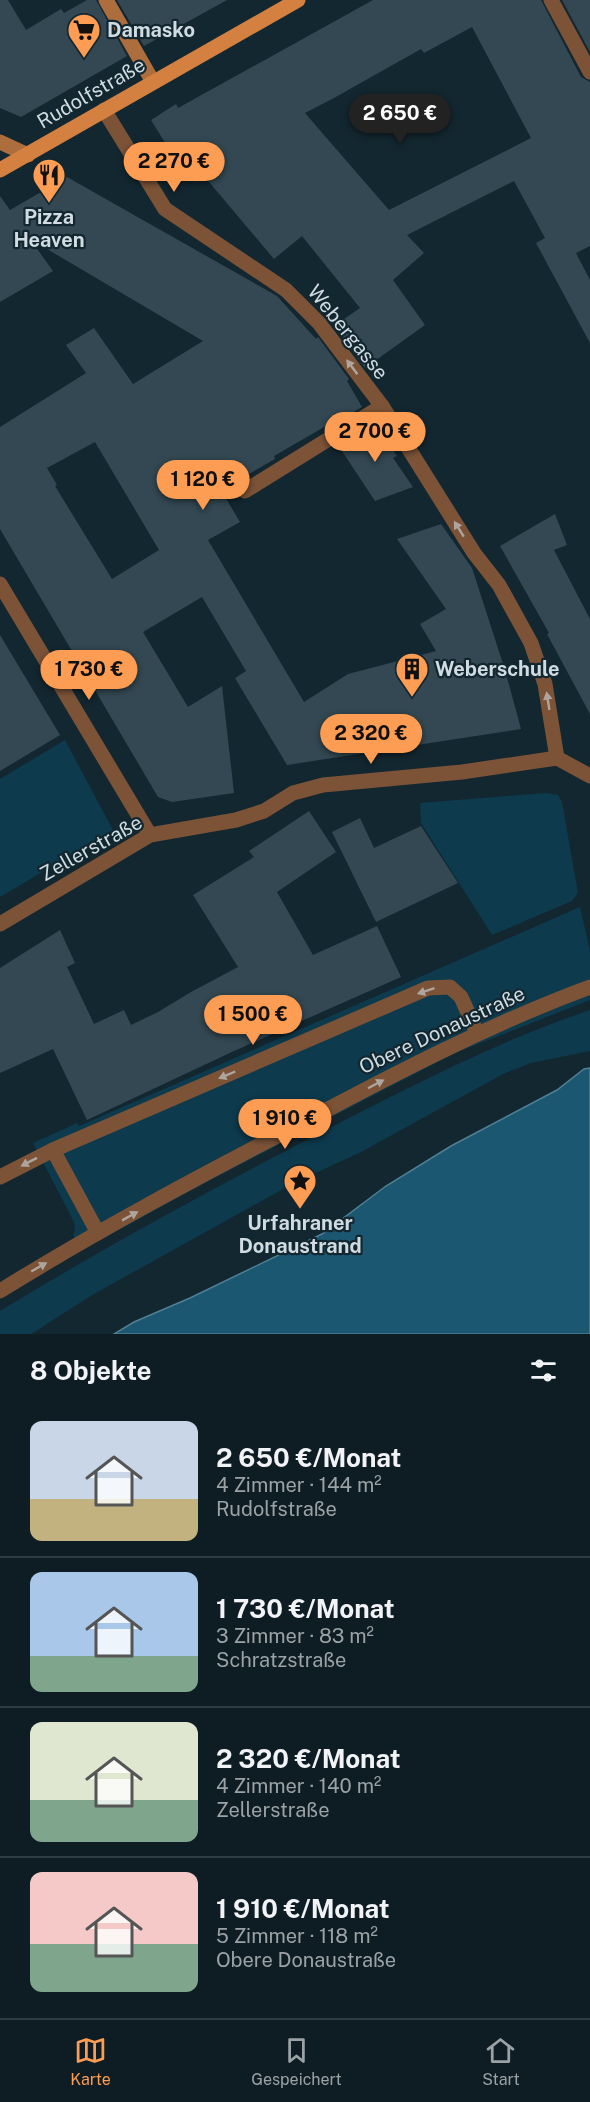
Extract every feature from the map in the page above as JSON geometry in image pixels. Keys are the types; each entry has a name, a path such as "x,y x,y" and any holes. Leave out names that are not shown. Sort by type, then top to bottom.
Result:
{"main road":[{"name":"Rudolfstraße","path":"0,171 298,0"}],"street":[{"path":"106,0 153,82"},
{"path":"551,0 590,72"},
{"name":"Webergasse","path":"104,110 165,209 286,290 319,323 382,406 474,553 499,585 531,643 545,684 557,758"},
{"path":"0,142 28,155"},
{"path":"245,491 382,406"},
{"path":"0,584 6,607 150,835"},
{"path":"557,758 590,776"},
{"name":"Zellerstraße","path":"0,924 150,835 236,820 264,811 292,793 323,785 462,772 557,758"},
{"path":"0,1177 53,1150 429,988 450,987 461,997 477,1033"},
{"name":"Obere Donaustraße","path":"0,1291 98,1233 297,1125 477,1033 590,987"},
{"path":"53,1150 98,1233"}],"shaded area":[{"path":"65,740 113,830 0,897 0,779"},
{"path":"546,793 558,795 562,802 578,893 572,901 492,935 421,823 420,803"},
{"path":"580,907 590,951 590,1000 455,1053 205,1183 82,1250 73,1235 74,1222 33,1143 77,1123 79,1126"},
{"path":"590,1010 590,1051 531,1063 503,1074 361,1152 294,1183 94,1294 31,1334 0,1334 0,1311 159,1219 420,1082 521,1036"},
{"path":"590,1068 590,1334 114,1334 134,1322 190,1298 322,1234 386,1186 451,1146 557,1090 584,1069"}],"building":[{"path":"0,0 8,0 26,30 61,9 64,13 87,0 96,0 127,56 21,117 0,108"},
{"path":"117,0 227,0 144,46"},
{"path":"373,0 541,0 581,77 590,82 590,246 576,253 590,280 590,343 536,243 545,238 514,181 407,235 424,253 393,280 425,325 365,368 334,326 360,308 302,236 274,259 204,176 196,182 177,152 172,154 151,120 176,104 178,108","holes":["472,27 531,138 389,210 305,113 421,49 424,53"]},
{"path":"562,0 590,0 590,52"},
{"path":"67,177 277,296 316,339 318,337 349,379 347,381 362,407 274,456 275,459 221,490 240,522 208,540 304,702 348,674 436,651 420,624 446,609 397,539 441,524 472,568 505,670 521,729 287,765 235,678 246,671 202,597 143,632 188,707 222,686 234,793 172,802 158,797 0,529 0,427 86,373 66,345 94,328 133,384 203,341 30,239 53,271 0,302 0,196 10,210","holes":["95,442 159,550 112,579 55,486 57,485 47,468"]},
{"path":"375,422 397,456 393,458 413,487 375,501 338,445"},
{"path":"555,514 567,545 554,550 590,619 590,714 547,634 549,633 500,546"},
{"path":"0,635 60,735 0,771"},
{"path":"309,811 336,852 277,892 313,955 377,926 401,977 234,1051 87,1120 53,1049 0,1073 0,968 60,930 75,963 67,967 94,1024 124,1010 131,1025 158,1012 238,967 193,895 254,857 249,851"},
{"path":"360,818 374,848 421,826 458,883 376,922 332,832"}],"place":[{"name":"Damasko","path":"84,59"},
{"name":"Pizza Heaven","path":"49,204"},
{"name":"Weberschule","path":"412,698"},
{"name":"Urfahraner Donaustrand","path":"300,1210"}]}
